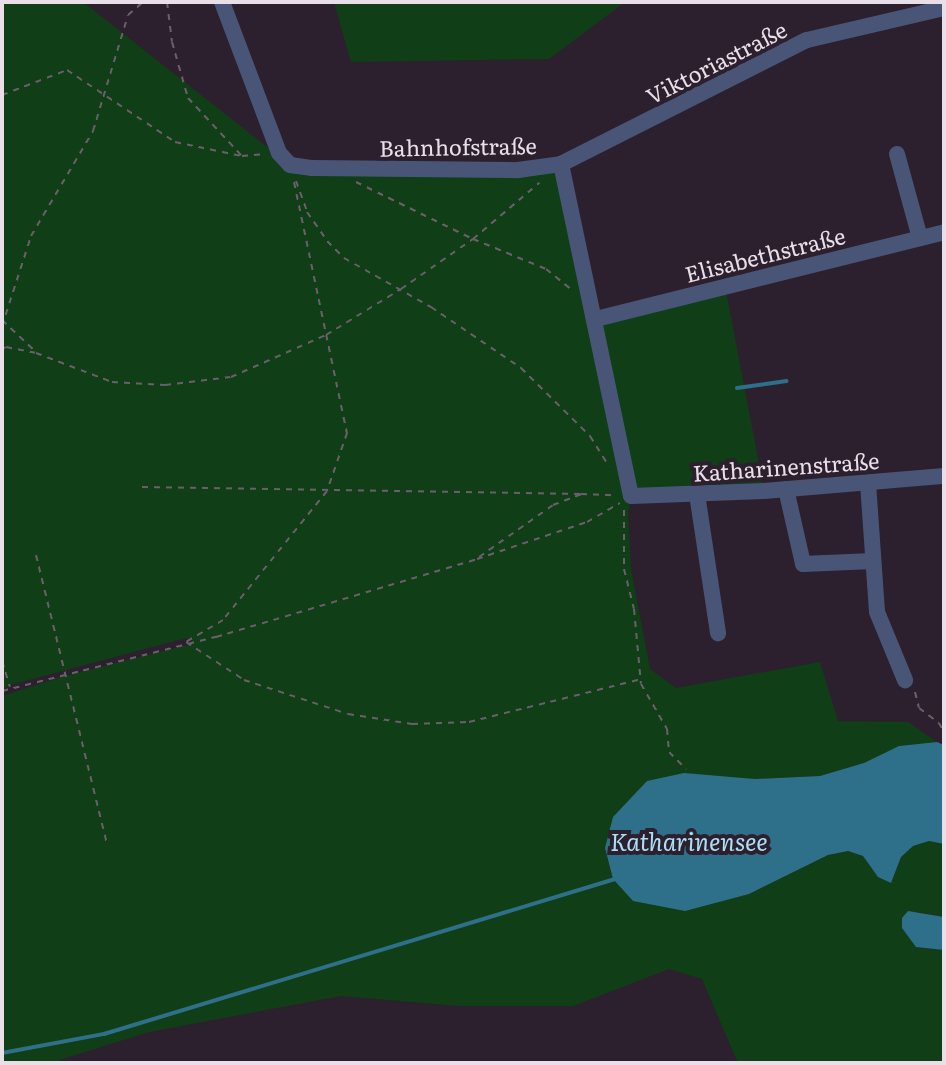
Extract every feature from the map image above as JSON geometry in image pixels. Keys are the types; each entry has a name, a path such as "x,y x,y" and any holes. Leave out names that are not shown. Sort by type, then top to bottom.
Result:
{"street":[{"path":"222,2 285,159"},
{"name":"Viktoriastraße","path":"561,164 807,40 944,8"},
{"path":"897,154 920,238"},
{"name":"Bahnhofstraße","path":"285,159 345,169 518,170 561,164 631,496"},
{"name":"Elisabethstraße","path":"594,313 944,232"},
{"name":"Katharinenstraße","path":"631,496 786,489 944,476"},
{"path":"868,483 877,612 905,680"},
{"path":"786,489 803,564 873,561"},
{"path":"697,494 718,633"}],"path":[{"path":"36,353 3,323 31,236 93,131 128,15 143,2"},
{"path":"167,2 172,42 188,98 242,156"},
{"path":"2,95 67,70 175,142 242,156 285,159"},
{"path":"285,159 307,212 327,241 370,275 401,289 521,368 590,436 613,472"},
{"path":"186,642 223,620 327,491 347,433 285,159"},
{"path":"345,169 358,185 546,269 594,313"},
{"path":"2,349 6,347 36,353 112,382 165,385 231,377 326,335 401,289 473,239 539,183"},
{"path":"142,487 631,496"},
{"path":"477,559 553,505 581,494"},
{"path":"2,691 186,642 216,637 477,559 587,522 626,499 622,518 624,569 634,609 643,691 669,732 669,752 686,769"},
{"path":"36,555 107,845"},
{"path":"186,642 244,680 348,714 412,724 469,722 642,679"},
{"path":"2,661 10,688"},
{"path":"905,680 912,684 919,708 939,723 944,732"}],"green space":[{"path":"2,2 83,2 290,165 561,164 596,319 725,286 764,490 631,498 628,513 631,569 650,669 676,688 820,662 838,721 908,722 937,742 899,746 864,763 820,776 755,779 605,848 613,879 633,901 749,894 828,855 848,851 863,856 871,868 891,883 901,857 913,846 929,841 944,844 944,917 918,912 916,947 944,950 944,1063 738,1063 702,979 669,969 573,1006 459,1006 341,996 149,1032 50,1063 2,1063 2,696 61,677 195,643 186,638 10,685 2,690"},
{"path":"334,2 625,2 549,59 351,62"}],"water":[{"name":"Katharinensee","path":"937,742 944,745 944,844 929,841 913,846 901,857 891,883 878,877 863,856 848,851 828,855 749,894 685,911 633,901 613,879 605,848 613,817 647,781 684,773 755,779 820,776 864,763 899,746"},
{"path":"908,911 944,917 944,950 916,947 902,928 902,918"}],"waterway":[{"path":"737,388 787,381"},
{"path":"2,1053 104,1034 615,879"}]}
